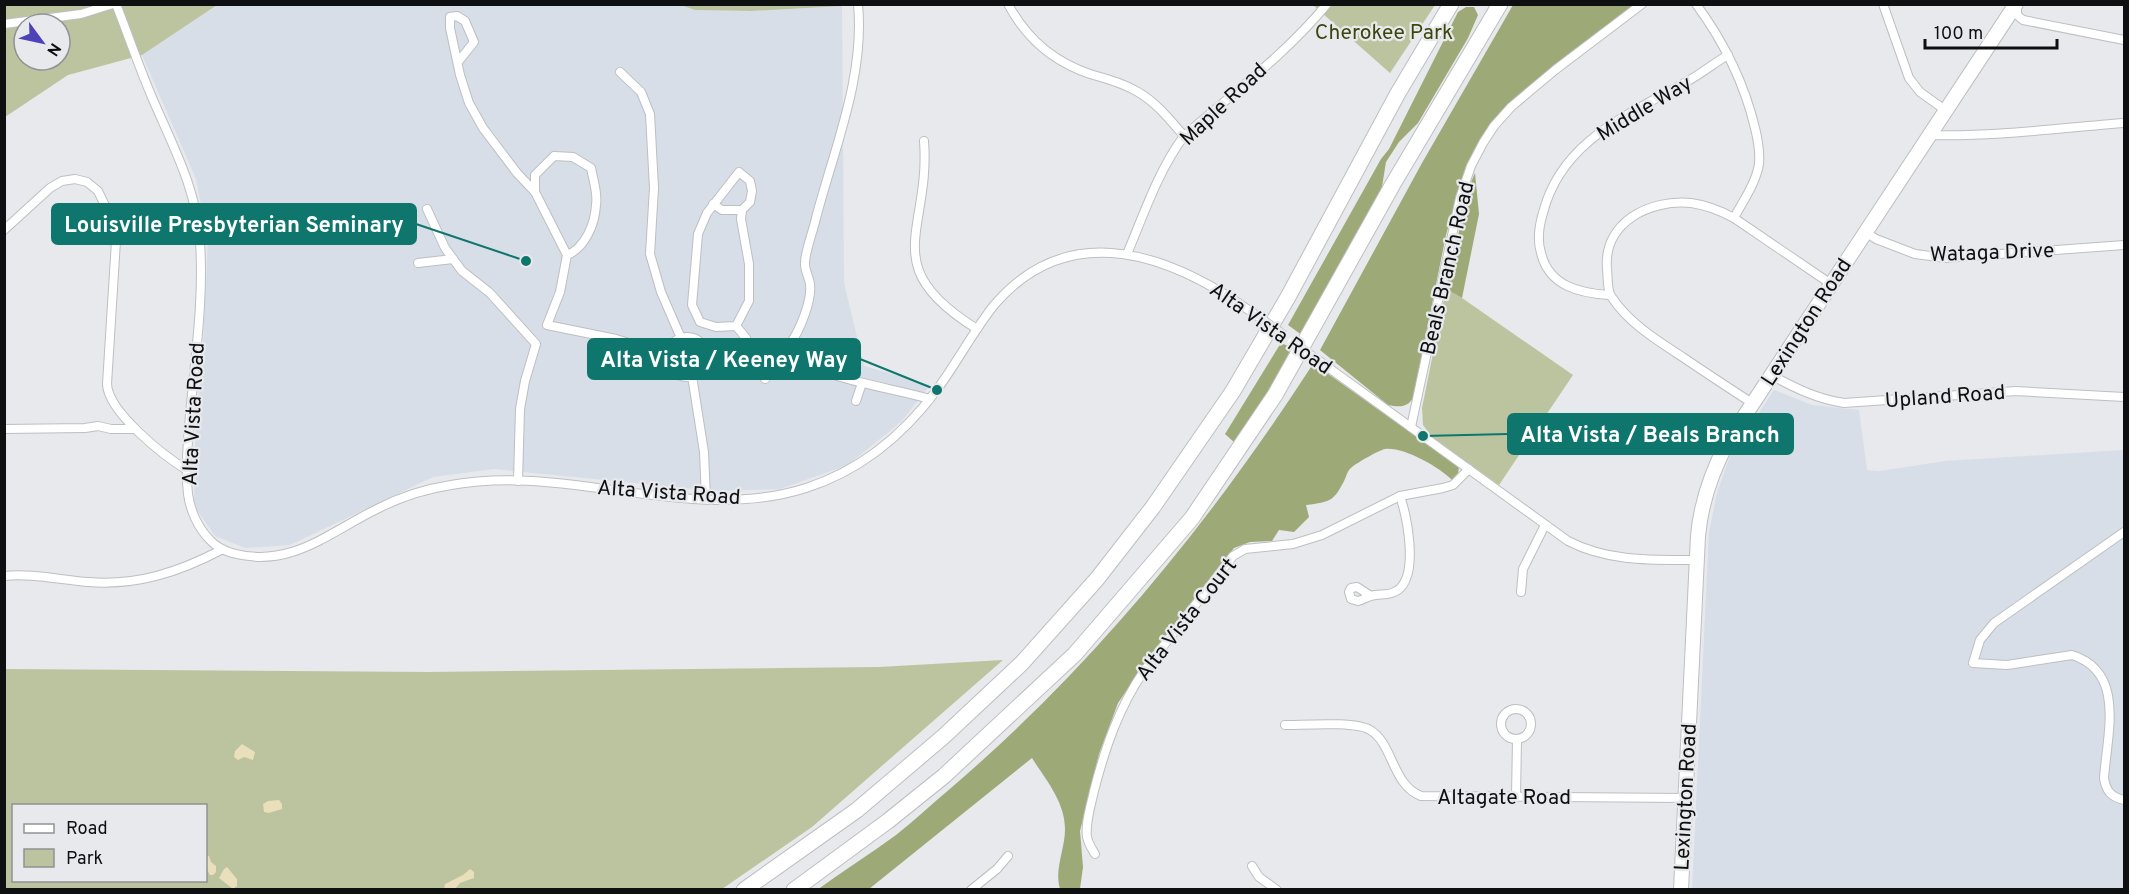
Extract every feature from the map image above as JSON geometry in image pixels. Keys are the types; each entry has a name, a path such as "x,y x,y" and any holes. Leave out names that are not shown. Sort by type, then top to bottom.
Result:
{"highway":[{"path":"744,890 857,810 943,737 1022,663 1097,579 1153,507 1233,391 1288,297 1398,93 1451,4"},
{"path":"794,890 888,821 944,776 1075,654 1192,518 1275,394 1399,174 1500,4"}],"main road":[{"name":"Lexington Road","path":"1681,890 1699,525 1703,502 1715,465 1752,403 2016,4"}],"street":[{"path":"4,24 81,14 114,4"},
{"name":"Alta Vista Road","path":"114,4 183,167 197,210 200,279 187,470 188,494 197,522 212,543 221,550 250,558 276,557 301,549 380,507 422,491 478,481 534,480 679,497 737,499 780,494 827,480 872,455 910,423 930,399 977,329 1009,290 1048,265 1083,254 1112,252 1146,258 1188,274 1228,295 1545,525 1580,547 1604,555 1630,559 1697,560"},
{"path":"706,360 753,366 777,357 790,344 807,312 810,287 805,264 828,172 843,125 856,62 860,25 858,4"},
{"path":"1008,4 1023,29 1053,57 1075,69 1113,80 1140,93 1160,109 1184,136"},
{"name":"Maple Road","path":"1127,254 1160,176 1172,152 1184,136 1315,20 1327,4"},
{"name":"Beals Branch Road","path":"1411,427 1460,198 1471,166 1483,143 1494,126 1523,96 1642,4"},
{"path":"1696,4 1728,55 1743,88 1758,142 1759,157 1756,174 1734,218"},
{"path":"1883,4 1909,78 1920,92 1945,110"},
{"path":"2016,4 2017,15 2023,20 2124,40"},
{"path":"458,62 474,42 465,21 457,16 450,17 450,28 458,62 469,103 483,128 534,192 567,255 560,292 547,325 616,339 667,355"},
{"name":"Middle Way","path":"1609,295 1580,291 1562,283 1551,274 1543,261 1538,241 1540,222 1552,184 1572,157 1610,123 1693,78 1728,55"},
{"path":"620,72 640,92 650,114 654,188 650,254 660,288 681,338"},
{"path":"1929,135 1958,136 2041,131 2124,123"},
{"path":"924,141 925,167 914,239 917,265 924,281 939,302 977,329"},
{"path":"534,192 535,175 554,156 573,157 591,168 597,204 589,234 577,252 567,255"},
{"path":"736,326 750,301 749,264 741,219 742,210 750,202 752,191 750,181 739,172 713,204 698,234 692,305 700,322 716,327 736,326 751,342 761,363 765,379"},
{"path":"4,230 62,180 75,178 87,182 98,191 110,216 116,241 107,390 112,401 135,429 187,470"},
{"path":"1752,403 1636,324 1609,295 1607,266 1610,245 1617,231 1631,218 1654,206 1676,203 1700,205 1734,218 1831,284"},
{"path":"713,204 722,210 742,210"},
{"path":"427,209 445,248 462,271 490,293 536,345 525,381 520,409 518,481"},
{"name":"Wataga Drive","path":"1865,232 1915,254 1946,258 2124,245"},
{"path":"418,263 453,259"},
{"path":"681,338 697,340 705,349 706,360 702,370 692,376 676,374 669,366 667,355 671,344 681,338"},
{"path":"782,351 792,358 835,376 930,399"},
{"name":"Upland Road","path":"1771,375 1806,393 1844,403 2016,391 2124,397"},
{"path":"692,376 704,452 706,499"},
{"path":"855,401 862,383"},
{"path":"4,429 98,426 111,429 135,429"},
{"name":"Alta Vista Court","path":"1095,854 1087,836 1089,810 1120,712 1131,689 1229,561 1245,549 1293,544 1322,535 1400,496 1453,485 1469,469"},
{"path":"1371,596 1381,596 1396,591 1404,583 1408,572 1407,523 1400,496"},
{"path":"1521,592 1523,569 1545,525"},
{"path":"2124,532 1994,623 1980,640 1973,663 2007,665 2072,655 2080,658 2099,673 2105,682 2110,699 2105,788 2113,797 2124,800"},
{"path":"4,576 124,582 166,574 196,563 221,550"},
{"name":"Altagate Road","path":"1285,725 1347,726 1370,730 1380,741 1407,787 1421,796 1686,798"},
{"path":"1515,797 1517,739"},
{"path":"971,890 997,869 1008,856"},
{"path":"1252,866 1259,877 1277,890"}],"shaded area":[{"path":"681,4 695,10 751,11 842,6 844,283 864,366 930,385 902,421 848,465 780,489 715,491 494,469 433,477 290,545 245,548 215,536 194,506 195,447 208,240 196,179 142,55 217,5"},
{"path":"1774,390 1812,405 1859,410 1867,470 1880,471 1945,461 2124,450 2124,889 1692,890 1709,532 1717,493 1730,456"}],"green space":[{"path":"843,4 842,6 751,11 695,10 681,5"},
{"path":"4,5 217,5 142,55 68,75 5,117"},
{"name":"Cherokee Park","path":"1313,5 1435,5 1390,73"},
{"path":"1513,5 1635,5 1567,55 1508,104 1474,150 1461,181 1446,235 1413,398 1408,404 1402,406 1388,405 1320,350 1422,163"},
{"path":"1466,7 1474,7 1478,15 1468,38 1418,123 1399,142 1386,162 1381,193 1305,335 1299,333 1288,325 1381,159 1389,149 1458,12"},
{"path":"1475,173 1479,214 1462,298 1446,289 1469,187"},
{"path":"1446,289 1573,375 1499,485 1432,437 1423,425 1422,408"},
{"path":"1283,344 1291,347 1294,352 1236,444 1225,434 1279,346"},
{"path":"1317,366 1459,467 1458,473 1452,480 1439,469 1402,451 1382,450 1351,468 1338,492 1331,499 1306,505 1309,517 1294,532 1279,530 1272,541 1250,542 1234,548 1152,653 1118,703 1099,754 1080,831 1083,867 1080,889 1060,889 1058,874 1065,837 1064,819 1054,792 1032,758 869,889 817,890 903,829 1003,741 1053,693 1146,591 1190,537 1232,482 1311,367"},
{"path":"1003,660 812,827 722,889 5,890 5,669 428,672 879,667"}],"sand":[{"path":"242,744 255,752 253,760 244,757 238,760 234,757 235,751"},
{"path":"279,800 282,809 269,813 264,812 263,804"},
{"path":"207,856 216,866 216,872 213,875 210,875 207,870"},
{"path":"227,867 237,879 237,886 233,889 219,878"},
{"path":"470,869 474,872 474,878 460,883 455,889 444,889 445,884"}],"place":[{"name":"Louisville Presbyterian Seminary","path":"526,261"},
{"name":"Alta Vista / Keeney Way","path":"937,390"},
{"name":"Alta Vista / Beals Branch","path":"1423,436"}]}
